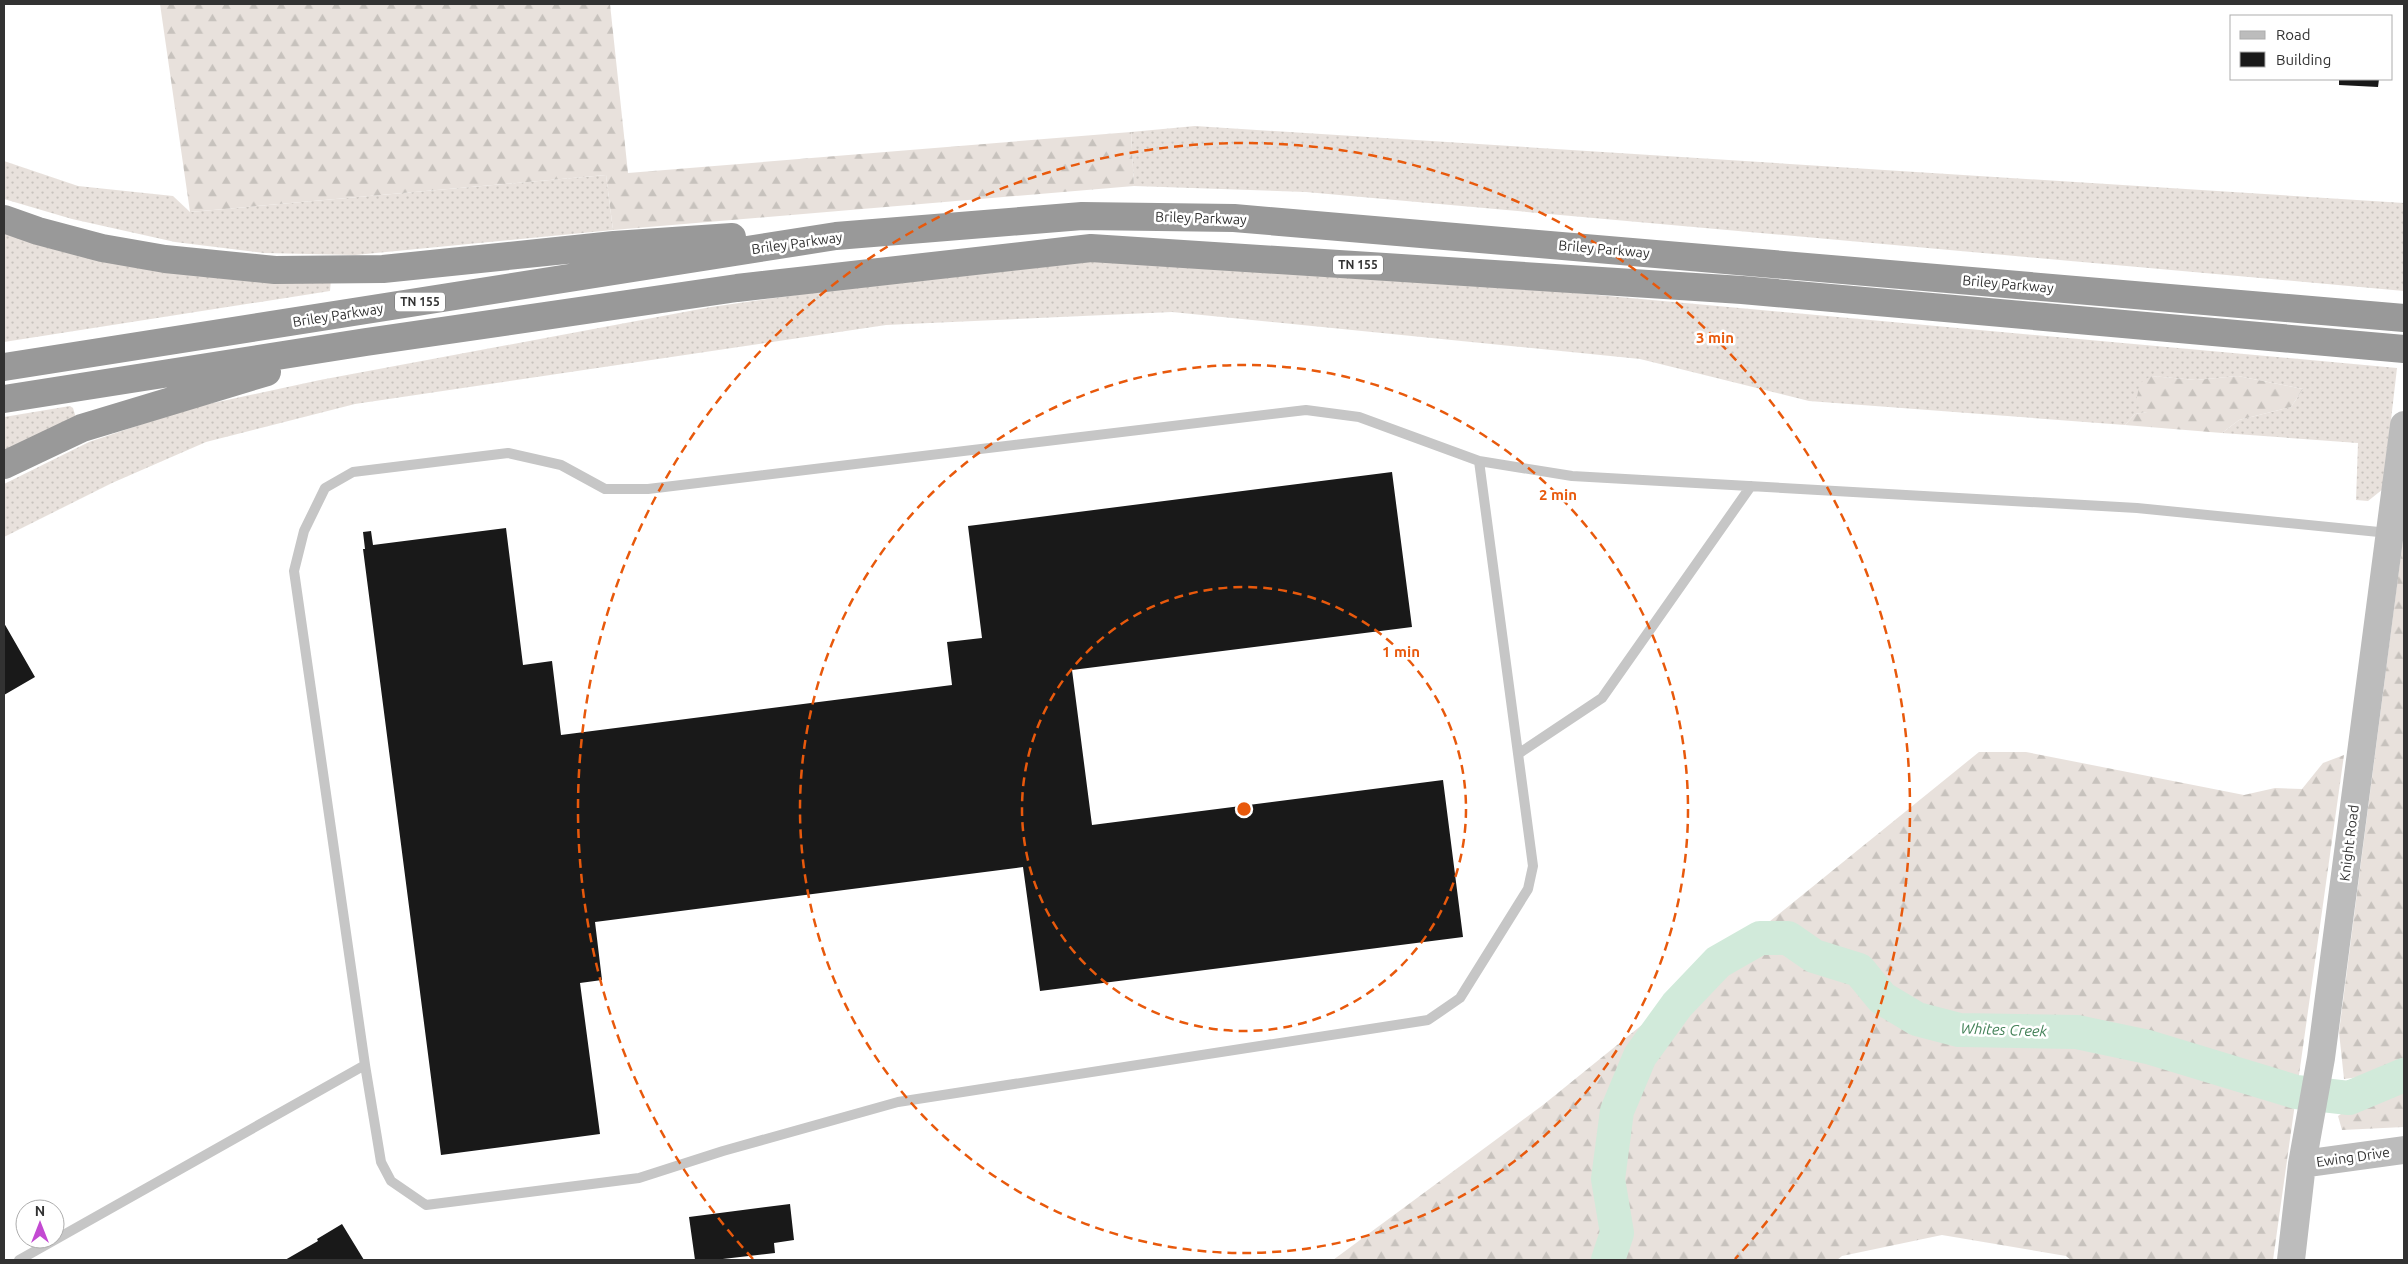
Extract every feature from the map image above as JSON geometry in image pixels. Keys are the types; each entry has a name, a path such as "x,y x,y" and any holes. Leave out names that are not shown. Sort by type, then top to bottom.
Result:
{"highway":[{"name":"Briley Parkway","path":"4,367 836,236 1082,216 1234,218 2404,318"},
{"path":"4,219 38,231 102,248 165,259 275,270 383,269 614,245 726,237 836,236"},
{"name":"TN 155","path":"4,399 366,342 737,288 1091,248 1742,290 2404,350"},
{"path":"4,465 82,428 366,342"}],"street":[{"name":"Knight Road","path":"2291,1260 2302,1164 2322,1058 2404,425"},
{"name":"Ewing Drive","path":"2302,1164 2404,1150"}],"lane":[{"path":"1478,462 1533,866 1528,889 1460,998 1428,1020 898,1102 723,1151 639,1178 426,1204 390,1181 381,1162 365,1065 294,571 304,531 325,488 353,472 508,453 561,464 605,489 648,489 1306,410 1359,418 1478,462 1572,476 2137,508 2389,533"},
{"path":"1518,754 1602,698 1751,486"},
{"path":"19,1260 365,1065"}],"green space":[{"path":"160,4 610,4 628,173 1131,132 1134,186 613,230 606,175 190,212"},
{"path":"1195,126 2404,203 2404,291 1306,192 1134,186 1131,132"},
{"path":"4,161 78,186 173,196 190,212 606,175 613,230 355,255 264,253 175,242 72,219 4,199"},
{"path":"4,231 331,279 330,291 4,342"},
{"path":"1090,261 1268,265 2397,368 2383,489 2368,501 2356,500 2358,443 2222,433 2239,420 2291,407 2303,389 2238,376 2196,380 2151,376 2147,412 2135,414 2125,425 1809,401 1640,359 1172,312 886,325 355,404 206,442 112,483 4,537 4,484 89,442 190,408 320,380 711,307 974,270"},
{"path":"2151,376 2196,380 2238,376 2303,389 2291,407 2239,420 2222,433 2125,425 2135,414 2147,412 2136,401 2140,383"},
{"path":"70,406 73,408 76,418 4,452 4,417"},
{"path":"2404,531 2404,1058 2367,1076 2344,1079 2339,1032"},
{"path":"1979,752 2026,752 2244,795 2275,788 2302,789 2323,763 2344,755 2273,1260 2071,1260 2066,1256 1942,1235 1842,1256 1837,1260 1333,1260 1543,1105"},
{"path":"2404,1083 2404,1127 2342,1130 2338,1116 2369,1095"}],"building":[{"path":"2339,80 2379,80 2378,87 2339,85"},
{"path":"1392,472 1412,627 1072,670 1092,825 1443,780 1463,937 1040,991 1023,867 595,922 602,980 580,983 600,1134 441,1155 363,549 365,549 363,532 371,531 373,545 506,528 523,665 552,661 561,735 952,685 947,642 982,638 968,526"},
{"path":"4,623 35,677 4,695"},
{"path":"790,1204 794,1240 774,1243 775,1253 714,1260 695,1260 689,1217"},
{"path":"342,1224 364,1260 285,1260 318,1241 317,1239"}],"waterway":[{"name":"Whites Creek","path":"1608,1260 1617,1233 1608,1179 1617,1111 1640,1056 1677,1005 1718,962 1760,938 1788,938 1814,956 1859,970 1882,998 1917,1019 1959,1030 2077,1032 2148,1047 2296,1092 2349,1098 2404,1075"}]}
